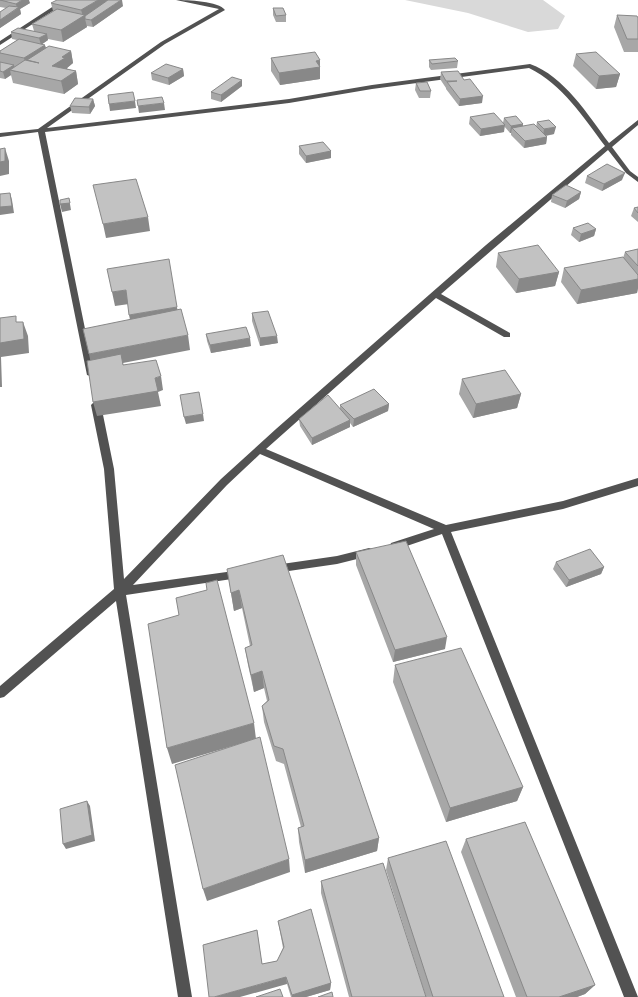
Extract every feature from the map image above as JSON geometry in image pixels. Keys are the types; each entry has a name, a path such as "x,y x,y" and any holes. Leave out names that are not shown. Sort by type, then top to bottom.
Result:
{"street":[{"path":"0,43 67,0"},
{"path":"41,130 156,47 222,10 220,7 179,0"},
{"path":"0,134 289,101 372,87 530,66 542,72 570,98 608,148 628,172 638,180"},
{"path":"0,693 120,591 224,482 259,450 435,294 638,122"},
{"path":"0,126 18,132"},
{"path":"41,130 109,468 120,591 185,997"},
{"path":"435,294 507,335"},
{"path":"259,450 445,529 631,997"},
{"path":"120,591 337,560 445,529 563,506 638,482"}],"shaded area":[{"path":"405,0 543,0 565,16 558,29 528,32 468,13"}],"building":[{"path":"0,0 22,0 16,4"},
{"path":"57,0 98,0 81,10 51,3"},
{"path":"108,0 121,0 91,20 85,19 85,16"},
{"path":"9,6 19,7 0,20 0,12"},
{"path":"273,8 283,8 286,15 276,16"},
{"path":"57,9 85,15 61,30 32,24"},
{"path":"617,15 637,16 638,39 627,39"},
{"path":"18,28 47,34 39,38 11,32"},
{"path":"19,39 45,45 24,58 0,53 0,51"},
{"path":"49,46 71,51 62,57 65,58 52,66 76,71 61,81 10,70 25,60 39,63 27,60"},
{"path":"315,52 320,60 316,61 320,67 279,73 271,58"},
{"path":"596,52 620,74 599,76 576,54"},
{"path":"455,58 458,61 432,64 429,60"},
{"path":"0,62 14,65 3,72 0,71"},
{"path":"166,64 183,69 168,78 151,73"},
{"path":"458,71 464,80 470,79 483,96 460,99 447,82 457,81 446,81 441,72"},
{"path":"232,77 242,80 221,95 211,92"},
{"path":"427,82 431,91 420,91 416,83"},
{"path":"133,92 135,101 109,104 108,95"},
{"path":"162,97 164,103 138,106 137,100"},
{"path":"75,98 93,99 89,107 70,106"},
{"path":"494,113 505,125 481,129 470,117"},
{"path":"516,116 523,124 511,126 504,118"},
{"path":"549,120 556,127 544,129 537,122"},
{"path":"534,124 547,137 525,141 512,128"},
{"path":"323,142 331,151 306,156 299,146"},
{"path":"5,148 5,161 0,162 0,149"},
{"path":"607,164 625,173 604,184 587,176"},
{"path":"136,179 148,217 103,224 93,185"},
{"path":"566,185 581,192 567,201 552,195"},
{"path":"10,193 12,206 0,207 0,194"},
{"path":"69,198 70,203 60,204 60,200"},
{"path":"588,223 596,229 581,234 573,228"},
{"path":"538,245 559,272 519,279 498,253"},
{"path":"638,249 638,266 625,252"},
{"path":"623,257 638,275 638,279 581,290 564,268"},
{"path":"169,259 177,307 129,315 126,290 112,292 107,269"},
{"path":"181,309 188,335 89,354 83,329"},
{"path":"268,311 277,336 260,338 252,313"},
{"path":"16,316 16,322 23,322 24,339 0,343 0,318"},
{"path":"246,327 250,338 210,345 206,334"},
{"path":"121,354 123,365 156,360 161,376 155,378 158,391 93,402 87,361"},
{"path":"505,370 521,394 476,404 462,379"},
{"path":"374,389 389,404 354,419 340,405"},
{"path":"199,392 203,414 184,417 180,395"},
{"path":"328,395 350,420 312,438 299,419"},
{"path":"406,541 447,637 395,650 356,552"},
{"path":"590,549 604,567 569,580 556,562"},
{"path":"283,555 379,838 305,860 298,828 304,826 283,749 274,746 262,706 269,700 262,671 251,675 245,648 252,645 239,590 231,593 227,569"},
{"path":"217,580 254,723 167,748 148,624 179,615 176,598 207,590 206,583"},
{"path":"461,648 523,787 450,808 395,665"},
{"path":"260,737 289,859 203,889 175,765"},
{"path":"87,801 92,835 63,844 60,809"},
{"path":"525,822 595,985 559,997 527,997 466,839"},
{"path":"446,841 504,997 433,997 388,858"},
{"path":"383,863 426,997 352,997 321,881"},
{"path":"311,909 331,983 292,995 286,977 209,997 203,945 257,930 262,964 277,961 284,947 278,921"},
{"path":"280,989 283,997 256,997"},
{"path":"332,992 333,997 318,997"}]}
